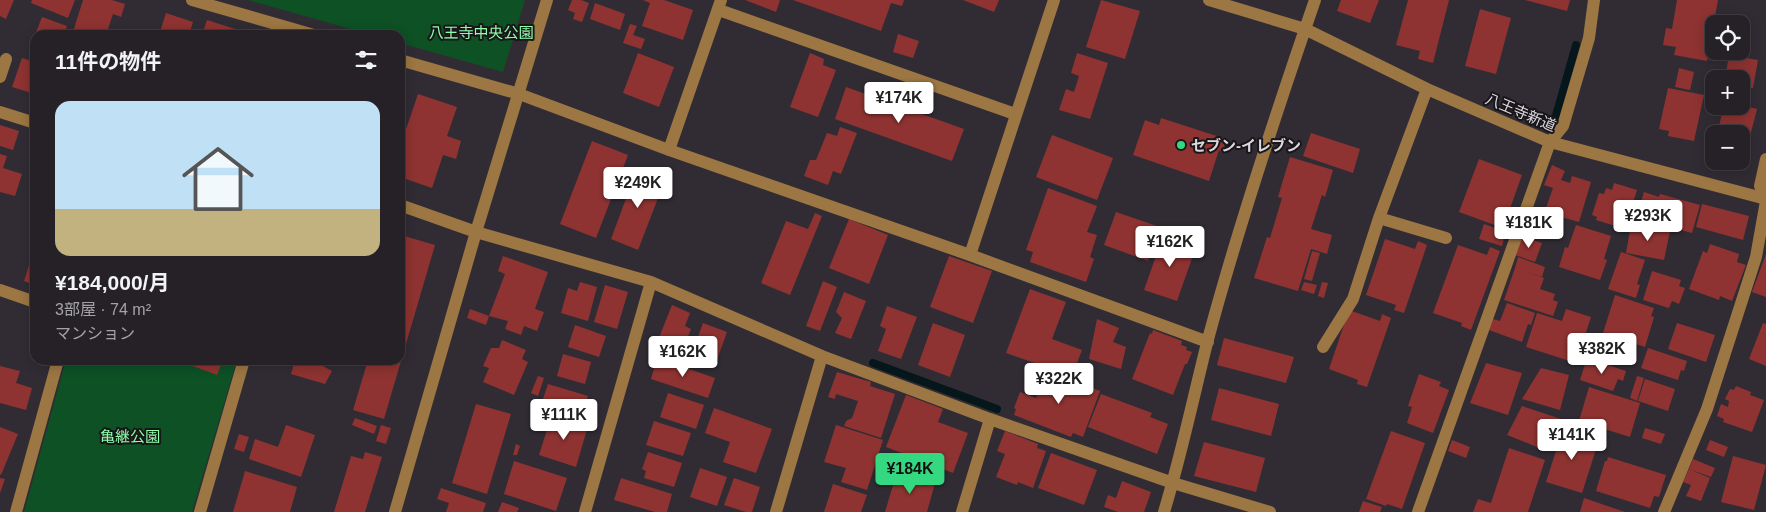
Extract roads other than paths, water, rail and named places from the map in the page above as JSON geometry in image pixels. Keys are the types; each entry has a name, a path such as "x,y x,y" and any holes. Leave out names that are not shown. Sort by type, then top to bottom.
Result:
{"street":[{"path":"192,0 297,30"},
{"path":"395,512 476,232 547,0"},
{"path":"970,255 1054,0"},
{"name":"八王寺新道","path":"1209,0 1305,29 1427,89 1550,142 1766,199"},
{"path":"1164,512 1208,342 1257,174 1315,0"},
{"path":"1418,512 1550,142 1563,126 1589,38 1594,0"},
{"path":"669,150 720,5 1015,114"},
{"path":"0,77 6,59"},
{"path":"405,61 519,94 669,150 970,255 1208,342"},
{"path":"1323,347 1353,299 1379,218 1427,89"},
{"path":"0,112 30,121"},
{"path":"1664,512 1707,409 1756,257 1766,199 1760,186 1766,159"},
{"path":"405,207 476,232 651,282 822,356 990,419 1173,483 1270,512"},
{"path":"1379,218 1446,238"},
{"path":"585,512 651,282"},
{"path":"0,290 30,300"},
{"path":"776,512 822,356"},
{"path":"16,512 57,365"},
{"path":"200,512 243,365"},
{"path":"962,512 990,419"}],"waterway":[{"path":"1555,119 1576,45"},
{"path":"873,363 997,409"}],"place":[{"name":"セブン-イレブン","path":"1181,145"}],"park label":[{"name":"八王寺中央公園","path":"481,32"},
{"name":"亀継公園","path":"130,436"}]}
